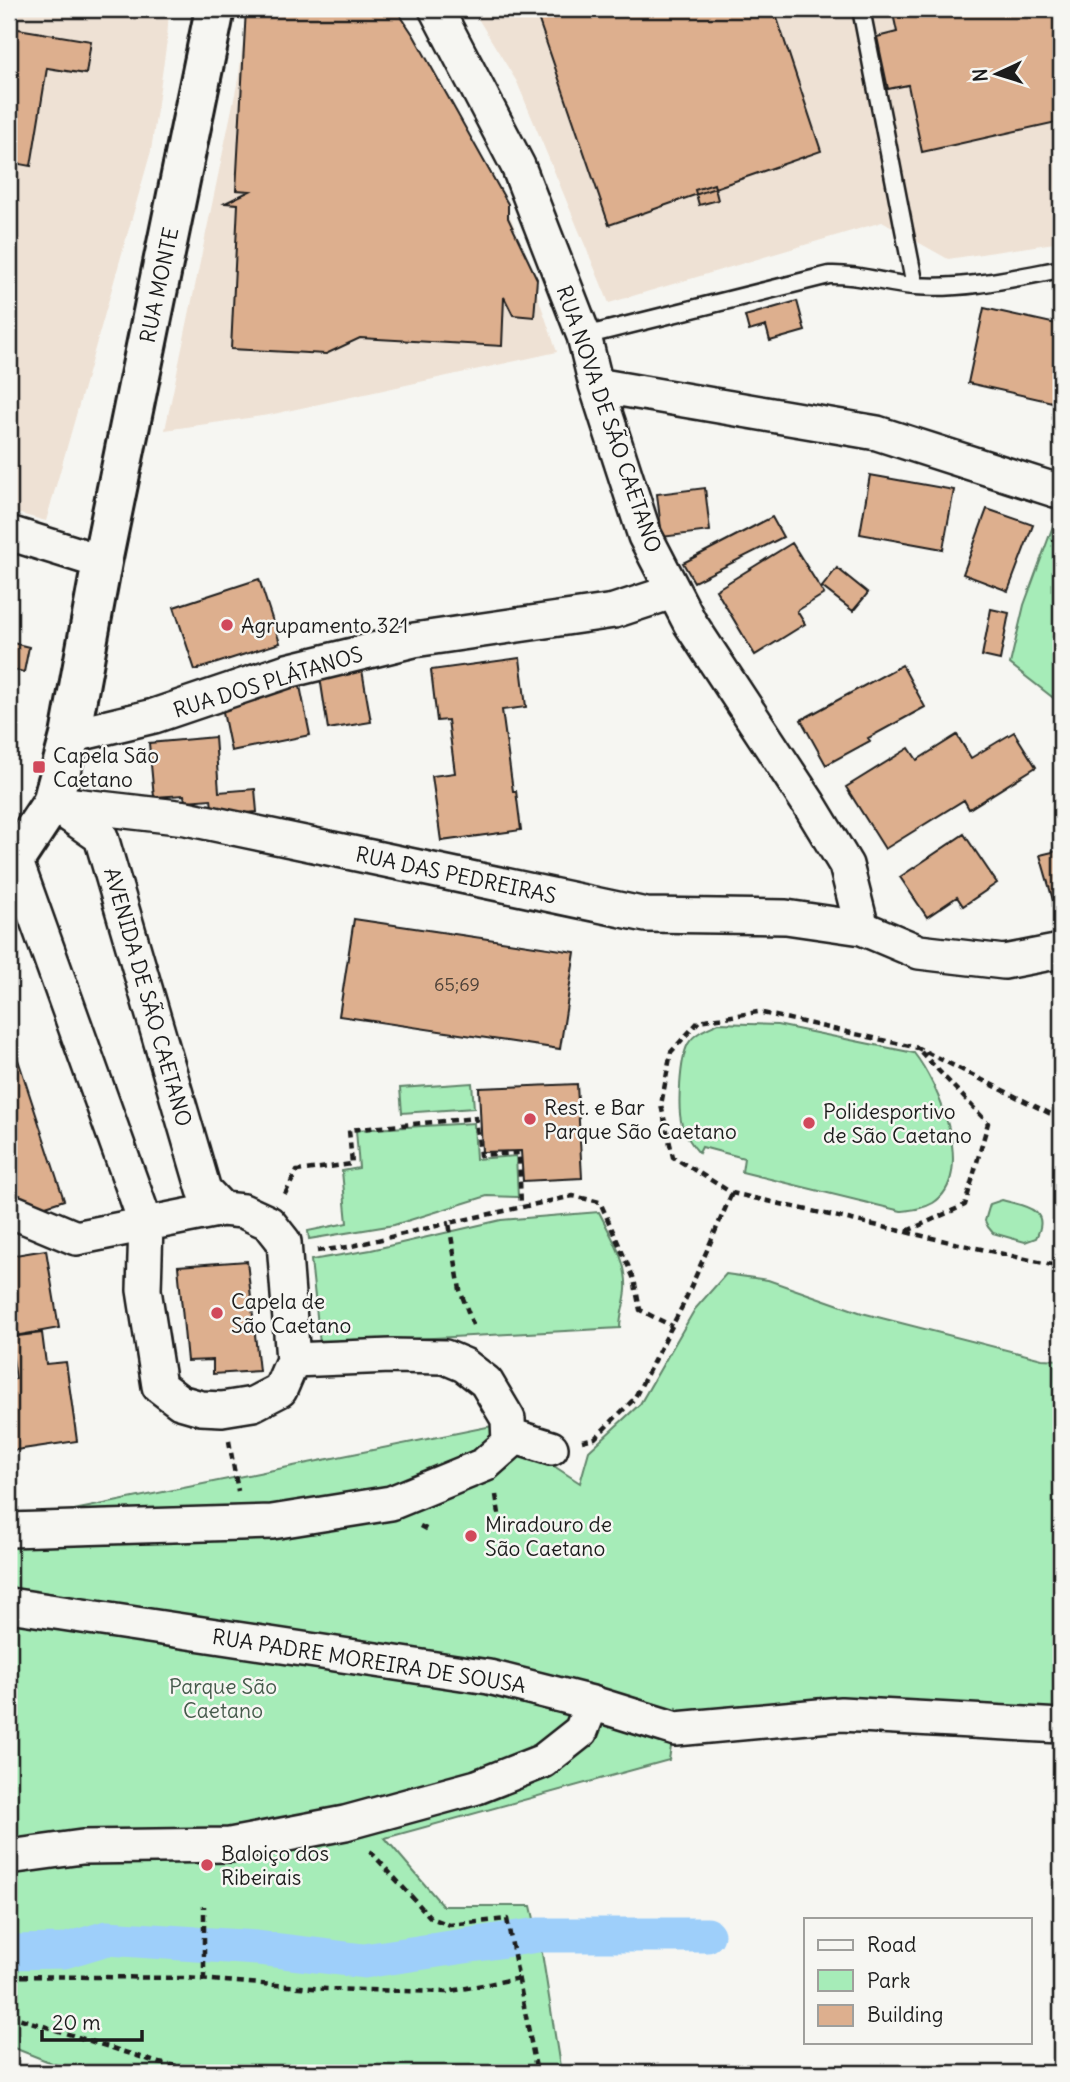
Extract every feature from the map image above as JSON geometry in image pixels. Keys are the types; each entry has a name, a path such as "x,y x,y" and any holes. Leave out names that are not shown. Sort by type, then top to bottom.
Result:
{"main road":[{"name":"RUA MONTE","path":"52,803 70,736 102,562 215,9"},
{"path":"12,862 52,803"}],"street":[{"name":"RUA NOVA DE SÃO CAETANO","path":"436,9 518,166 584,336 596,385 645,536 672,592 846,865 862,928"},
{"path":"596,385 877,433 1061,492"},
{"path":"9,533 102,562"},
{"name":"RUA DOS PLÁTANOS","path":"70,736 154,716 287,671 401,643 614,611 672,592"},
{"name":"RUA DAS PEDREIRAS","path":"52,803 186,818 646,915 786,917 862,928 919,952 1004,962 1061,951"},
{"name":"AVENIDA DE SÃO CAETANO","path":"52,803 101,837 204,1190 222,1209"},
{"path":"9,1210 76,1238 146,1224 222,1209 243,1211 269,1223 284,1242 293,1360 280,1390 253,1404 222,1409 201,1408 180,1402 159,1386 145,1290 146,1224 12,862"},
{"path":"9,1530 272,1522 391,1503 484,1465 509,1443 508,1419 486,1382 464,1365 445,1357 293,1360"},
{"path":"509,1435 551,1448"},
{"name":"RUA PADRE MOREIRA DE SOUSA","path":"9,1605 489,1677 592,1703 676,1729 841,1714 1061,1726"},
{"path":"9,1857 82,1847 230,1845 345,1823 477,1787 543,1761 581,1731 592,1703"}],"lane":[{"path":"861,9 915,286"},
{"path":"584,336 829,275 867,276 915,286 991,282 1061,269"}],"path":[{"path":"1061,1119 918,1048 758,1012 699,1021 671,1052 661,1105 673,1157 732,1193 1061,1266"},
{"path":"906,1231 965,1205 988,1122 918,1048"},
{"path":"297,1171 352,1164 349,1130 476,1118 480,1155 519,1153 521,1206"},
{"path":"551,1448 594,1438 634,1399 672,1326 732,1193"},
{"path":"315,1252 348,1247 573,1196 600,1202 634,1279 640,1310 672,1326"},
{"path":"449,1223 460,1290 473,1325"},
{"path":"222,1409 245,1523"},
{"path":"345,1823 431,1918 450,1925 507,1919 537,2073"},
{"path":"204,1906 204,1980"},
{"path":"9,1976 204,1980 326,1989 446,1992 520,1978"},
{"path":"9,2015 159,2063 223,2073"}],"shaded area":[{"path":"9,9 169,9 151,151 46,521 9,511"},
{"path":"247,9 396,9 432,66 512,221 557,352 269,415 165,430 239,75"},
{"path":"472,9 1061,9 1061,242 948,259 882,222 609,303 517,82"}],"green space":[{"path":"1053,526 1061,529 1061,704 1010,664 1024,605"},
{"path":"719,1023 777,1025 914,1053 933,1085 949,1129 953,1151 952,1172 946,1190 929,1205 901,1211 742,1172 744,1158 702,1147 699,1153 687,1136 680,1118 683,1061 691,1040"},
{"path":"472,1083 474,1108 402,1113 400,1088"},
{"path":"474,1123 476,1159 516,1156 518,1197 487,1196 394,1225 309,1239 308,1231 347,1223 342,1171 359,1168 356,1130"},
{"path":"1002,1200 1026,1207 1038,1214 1040,1228 1036,1238 1025,1242 993,1233 985,1221 990,1204"},
{"path":"599,1212 618,1250 626,1280 620,1328 320,1344 311,1260 371,1250 501,1220"},
{"name":"Parque São Caetano","path":"726,1274 768,1280 862,1313 1042,1359 1061,1360 1061,1726 676,1729 677,1707 669,1760 385,1838 443,1906 531,1906 542,1953 561,2073 77,2073 9,2046 9,1523 492,1426 580,1483 589,1451 640,1404 695,1309"}],"building":[{"path":"246,9 396,9 414,36 508,204 508,218 537,279 534,317 513,315 504,297 502,346 360,338 326,354 231,349 238,204 225,203 250,191 236,190"},
{"path":"535,9 774,9 821,151 609,225"},
{"path":"892,9 1061,9 1061,121 922,152 908,85 888,89 877,37 897,32"},
{"path":"12,28 91,41 86,74 47,68 31,166 9,162 9,45"},
{"path":"714,184 718,200 699,205 695,190"},
{"path":"797,301 805,331 770,341 766,326 749,331 745,316"},
{"path":"984,308 1061,325 1061,404 968,383"},
{"path":"870,475 954,490 943,549 860,534"},
{"path":"705,488 710,531 662,537 657,494"},
{"path":"987,509 1033,525 1008,591 963,574"},
{"path":"772,517 783,537 694,582 683,563"},
{"path":"792,543 824,594 797,611 805,624 755,655 716,590"},
{"path":"837,568 868,593 853,611 822,587"},
{"name":"Agrupamento 321","path":"259,579 280,643 195,670 174,607"},
{"path":"991,609 1009,613 1000,660 982,656"},
{"path":"9,642 29,647 24,672 9,669"},
{"path":"520,658 526,707 502,710 521,830 441,841 432,776 455,773 448,720 437,721 431,670"},
{"path":"902,665 925,707 826,765 801,720"},
{"path":"362,670 371,722 328,729 320,677"},
{"path":"300,686 310,735 231,751 221,702"},
{"path":"1014,732 1036,767 969,809 964,800 885,849 846,787 909,748 917,760 957,735 971,758"},
{"path":"215,737 219,792 255,789 257,812 213,816 211,799 185,801 184,795 154,797 149,743"},
{"path":"964,834 997,883 963,906 957,897 927,917 900,877"},
{"path":"1061,850 1061,906 1055,907 1040,855"},
{"path":"354,919 575,952 560,1049 339,1016"},
{"path":"9,1032 64,1200 9,1218"},
{"name":"Rest. e Bar Parque São Caetano","path":"577,1084 582,1178 523,1181 521,1151 482,1152 479,1088"},
{"path":"46,1250 59,1328 9,1337 9,1256"},
{"name":"Capela de São Caetano","path":"247,1261 259,1371 213,1374 213,1360 187,1361 178,1266"},
{"path":"42,1333 46,1364 66,1362 77,1441 9,1451 9,1380 16,1379 10,1337"}],"waterway":[{"path":"9,1952 64,1951 107,1938 257,1948 364,1961 538,1935 707,1935"}],"place":[{"name":"Agrupamento 321","path":"227,625"},
{"name":"Capela São Caetano","path":"39,767"},
{"name":"Rest. e Bar Parque São Caetano","path":"530,1119"},
{"name":"Polidesportivo de São Caetano","path":"809,1123"},
{"name":"Capela de São Caetano","path":"217,1313"},
{"name":"Miradouro de São Caetano","path":"471,1536"},
{"name":"Baloiço dos Ribeirais","path":"207,1865"}]}
